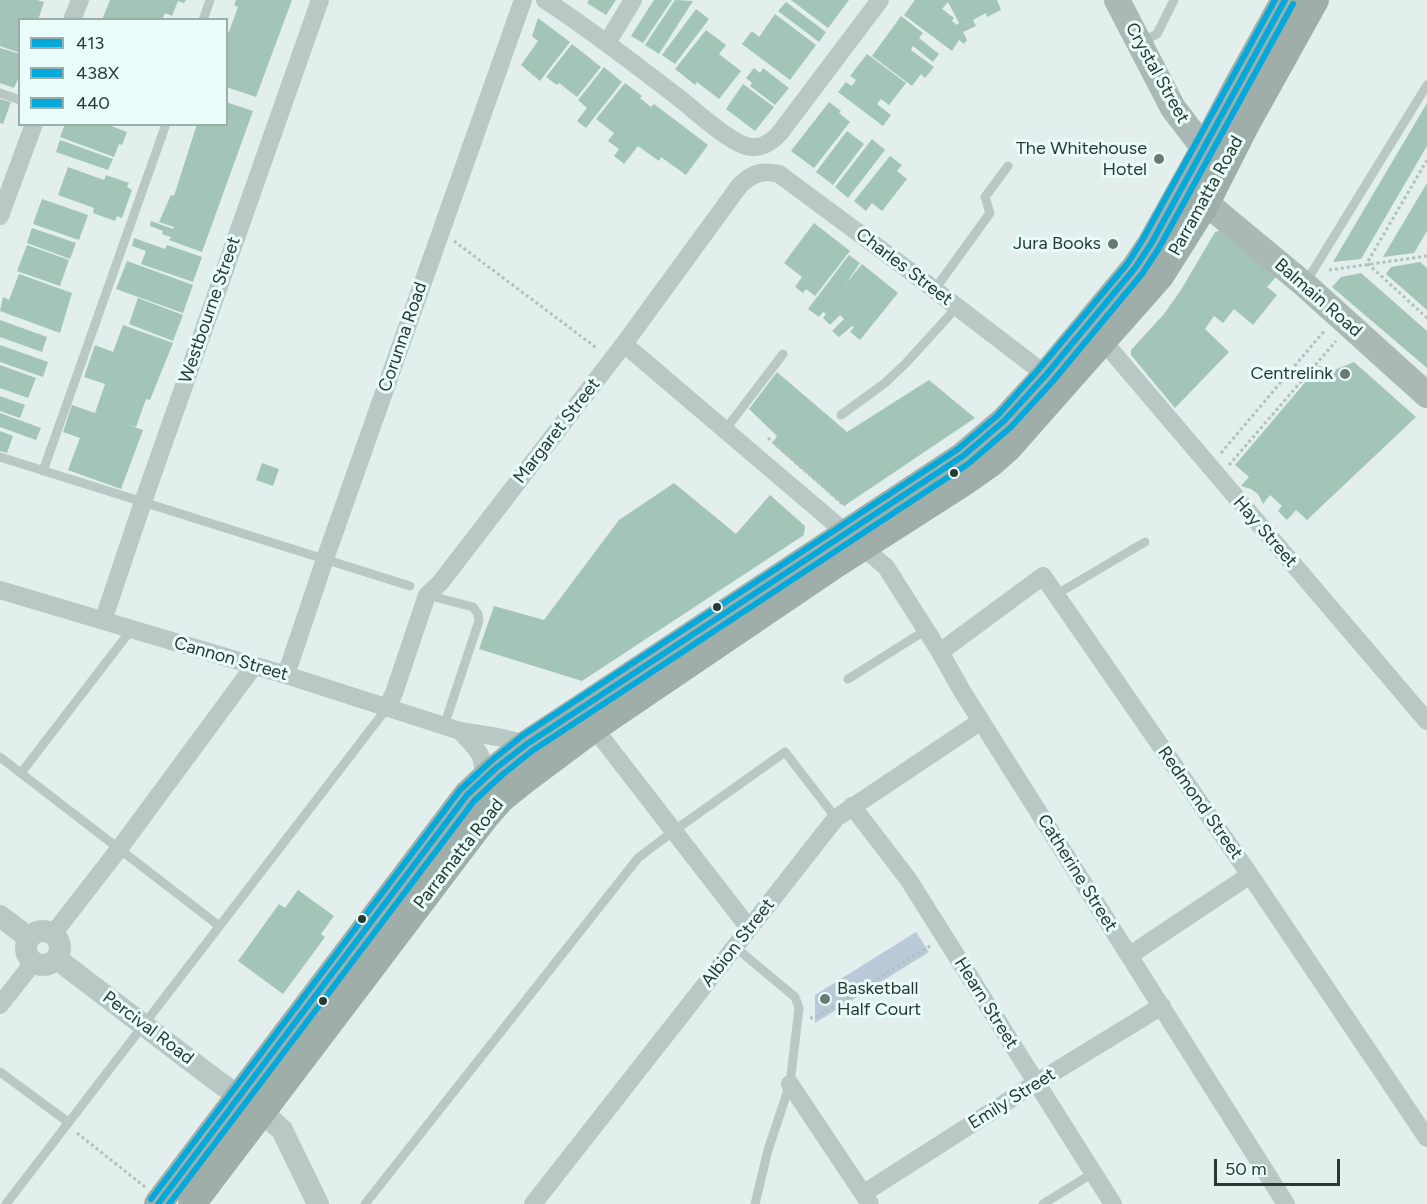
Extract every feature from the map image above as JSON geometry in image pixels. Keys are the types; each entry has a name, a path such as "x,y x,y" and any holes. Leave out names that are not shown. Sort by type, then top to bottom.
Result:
{"highway":[{"name":"Parramatta Road","path":"160,1202 252,1104 502,798 852,530 991,463 1022,434 1160,276 1206,203 1213,160 1239,83 1285,0"},
{"name":"Parramatta Road","path":"192,1204 252,1104 467,795 483,778 527,744 963,456 1004,421 1046,375 1135,268 1213,160 1316,0"}],"main road":[{"name":"Crystal Street","path":"1117,0 1173,108 1213,160"},
{"name":"Balmain Road","path":"1206,203 1307,280 1339,326 1427,395"}],"street":[{"path":"73,18 80,0"},
{"name":"Westbourne Street","path":"103,621 320,0"},
{"name":"Corunna Road","path":"286,675 523,0"},
{"path":"545,0 607,43 739,143 750,147 761,147 771,142 779,134 880,0"},
{"path":"607,43 633,0"},
{"path":"0,214 33,126"},
{"name":"Charles Street","path":"757,172 767,171 779,174 935,289 1046,375"},
{"name":"Margaret Street","path":"387,708 427,595 440,583 612,360 740,184 748,176 757,172"},
{"name":"Hay Street","path":"1103,341 1427,721"},
{"name":"Catherine Street","path":"624,344 725,430 852,530 886,567 1286,1204"},
{"name":"Redmond Street","path":"940,652 1043,576 1250,875 1427,1138"},
{"name":"Cannon Street","path":"2,593 286,675 452,729 527,744"},
{"path":"53,934 254,666"},
{"name":"Albion Street","path":"535,1203 836,818 981,721"},
{"path":"594,728 749,928"},
{"path":"452,729 481,754 484,764 483,778"},
{"name":"Hearn Street","path":"852,806 908,879 1113,1204"},
{"path":"1130,955 1250,875"},
{"path":"0,916 29,938"},
{"path":"40,931 53,934 60,945 57,959 45,965 33,963 26,950 29,938 40,931"},
{"name":"Percival Road","path":"57,959 252,1104 282,1130 318,1204"},
{"path":"0,1005 33,963"},
{"name":"Emily Street","path":"867,1199 1036,1083 1162,1006"},
{"path":"790,1084 867,1199"}],"lane":[{"path":"204,18 210,0"},
{"path":"1139,44 1157,34 1174,0"},
{"path":"1307,280 1427,85"},
{"path":"0,93 18,99"},
{"path":"43,471 165,126"},
{"path":"935,289 990,213 985,197 1008,166"},
{"path":"841,416 885,383 957,307"},
{"path":"725,430 783,354"},
{"path":"0,457 410,586"},
{"path":"1057,594 1145,542"},
{"path":"427,595 473,607 478,614 479,621 452,729"},
{"path":"21,773 131,630"},
{"path":"848,679 926,630"},
{"path":"6,1204 387,708"},
{"path":"365,1204 638,858 785,752 836,818"},
{"path":"0,757 219,925"},
{"path":"735,947 795,997 798,1008 790,1084 768,1150 755,1204"},
{"path":"0,1072 67,1124"},
{"path":"1043,1204 1093,1173"}],"path":[{"path":"1367,263 1427,160"},
{"path":"441,231 612,360"},
{"path":"1307,280 1340,267 1427,256"},
{"path":"1367,263 1427,318"},
{"path":"1209,467 1339,326"},
{"path":"1230,492 1240,480 1228,466 1339,326"},
{"path":"768,438 852,530"},
{"path":"798,1018 815,1018 944,936"},
{"path":"67,1124 160,1202"}],"shaded area":[{"path":"916,932 929,952 815,1023 815,995"}],"building":[{"path":"0,0 44,2 39,18 18,18 18,52 0,46"},
{"path":"110,0 186,0 184,3 178,1 172,16 165,13 163,18 103,18"},
{"path":"236,0 292,0 256,97 228,88 228,32 238,7 234,5"},
{"path":"589,0 616,0 606,15 587,3"},
{"path":"654,0 672,0 643,43 631,36"},
{"path":"675,0 693,1 659,54 645,45"},
{"path":"791,0 849,0 828,28"},
{"path":"915,0 997,0 1001,10 987,17 986,13 973,20 976,26 963,32 967,40 964,44 959,40 952,51 904,15","holes":["948,2 959,23 957,25 952,21 954,18 942,9"]},
{"path":"786,2 826,32 819,42 778,11"},
{"path":"696,9 709,19 675,64 662,55"},
{"path":"775,14 816,45 790,80 742,44 752,31 759,37"},
{"path":"901,16 923,33 919,38 939,54 933,62 913,46 911,50 934,67 925,78 921,74 912,86 872,56"},
{"path":"538,18 570,42 540,81 521,65 538,41 532,36"},
{"path":"706,30 726,45 719,54 741,71 719,99 697,82 695,85 675,69"},
{"path":"572,44 601,67 577,97 559,83 557,85 546,77"},
{"path":"0,48 18,53 18,79 14,88 0,83"},
{"path":"867,54 906,83 889,105 881,99 877,104 891,115 883,126 838,92 846,82 852,86 856,80 850,76"},
{"path":"604,67 622,82 586,128 577,121 587,108 578,100"},
{"path":"754,68 760,73 763,68 789,88 775,105 750,86 752,83 746,78"},
{"path":"625,83 642,96 640,98 651,107 654,104 708,145 686,175 661,157 659,161 638,146 624,164 614,156 619,149 608,141 614,133 596,119"},
{"path":"743,84 774,107 755,131 726,109"},
{"path":"0,99 11,102 3,124 0,123"},
{"path":"829,102 850,122 814,168 791,151"},
{"path":"228,103 253,111 202,252 169,240 171,237 162,234 163,231 150,226 151,221 173,229 174,227 159,222 171,195 174,196 196,126 228,126"},
{"path":"1427,103 1427,146 1361,259 1333,262"},
{"path":"64,126 111,126 127,132 114,157 60,137"},
{"path":"847,131 864,144 833,185 816,172"},
{"path":"872,139 885,150 848,198 835,187"},
{"path":"60,140 113,159 108,170 56,152"},
{"path":"890,156 902,165 897,171 907,179 882,211 872,203 866,211 854,201"},
{"path":"68,167 104,180 106,175 129,183 127,187 132,190 122,218 117,216 115,221 93,213 94,208 58,195"},
{"path":"1427,183 1427,231 1414,253 1383,257"},
{"path":"42,199 88,215 79,240 33,224"},
{"path":"814,223 850,251 815,296 806,289 803,293 795,287 802,277 784,263"},
{"path":"32,228 76,243 70,259 27,243"},
{"path":"1222,230 1277,276 1267,287 1277,295 1253,325 1234,309 1223,323 1214,316 1205,329 1229,352 1175,408 1131,355 1131,350 1164,314 1215,232"},
{"path":"134,238 165,249 167,245 202,257 193,282 141,264 146,251 132,246"},
{"path":"27,245 69,260 60,286 17,271"},
{"path":"849,255 860,263 845,285 862,264 898,293 860,340 850,332 854,327 852,326 839,337 832,331 844,319 840,315 830,325 823,318 826,314 823,312 819,317 808,309"},
{"path":"127,261 193,285 183,313 116,289"},
{"path":"1420,262 1427,268 1427,310 1386,274 1391,267"},
{"path":"1361,273 1427,331 1427,368 1332,287 1341,277"},
{"path":"19,274 72,293 60,333 0,311 3,297 9,300"},
{"path":"138,298 183,315 173,341 129,324"},
{"path":"0,320 47,337 42,352 0,337"},
{"path":"123,325 173,343 150,400 146,399 136,427 125,424 143,430 121,489 68,470 80,438 63,432 72,405 95,413 105,384 84,377 95,345 113,352"},
{"path":"0,345 48,362 43,377 0,362"},
{"path":"1354,362 1416,417 1307,520 1296,510 1287,520 1278,511 1282,506 1270,495 1263,504 1258,494 1241,486 1249,477 1235,465 1319,366 1337,369"},
{"path":"0,365 36,378 28,398 0,388"},
{"path":"777,372 847,432 929,380 975,418 844,506 772,443 777,436 749,409"},
{"path":"0,396 25,405 20,418 0,411"},
{"path":"0,413 41,428 36,440 0,427"},
{"path":"0,431 13,436 7,453 0,451"},
{"path":"262,463 279,469 273,486 256,480"},
{"path":"674,483 736,534 770,495 805,526 804,535 582,681 479,649 494,606 544,620 619,520"},
{"path":"298,890 334,916 321,934 325,937 283,994 238,961 279,904 285,908"}],"transit line":[{"name":"440","path":"151,1199 460,790 490,762 522,736 958,449 998,415 1128,263 1275,0"},
{"name":"413","path":"158,1204 467,795 496,768 527,744 963,456 1004,421 1046,375 1135,268 1151,244 1285,0"},
{"name":"438X","path":"169,1204 474,801 502,775 532,751 968,464 1011,427 1053,381 1142,274 1159,248 1293,4"}],"place":[{"name":"The Whitehouse Hotel","path":"1159,159"},
{"name":"Jura Books","path":"1113,244"},
{"name":"Centrelink","path":"1345,374"},
{"name":"Basketball Half Court","path":"825,999"}]}
